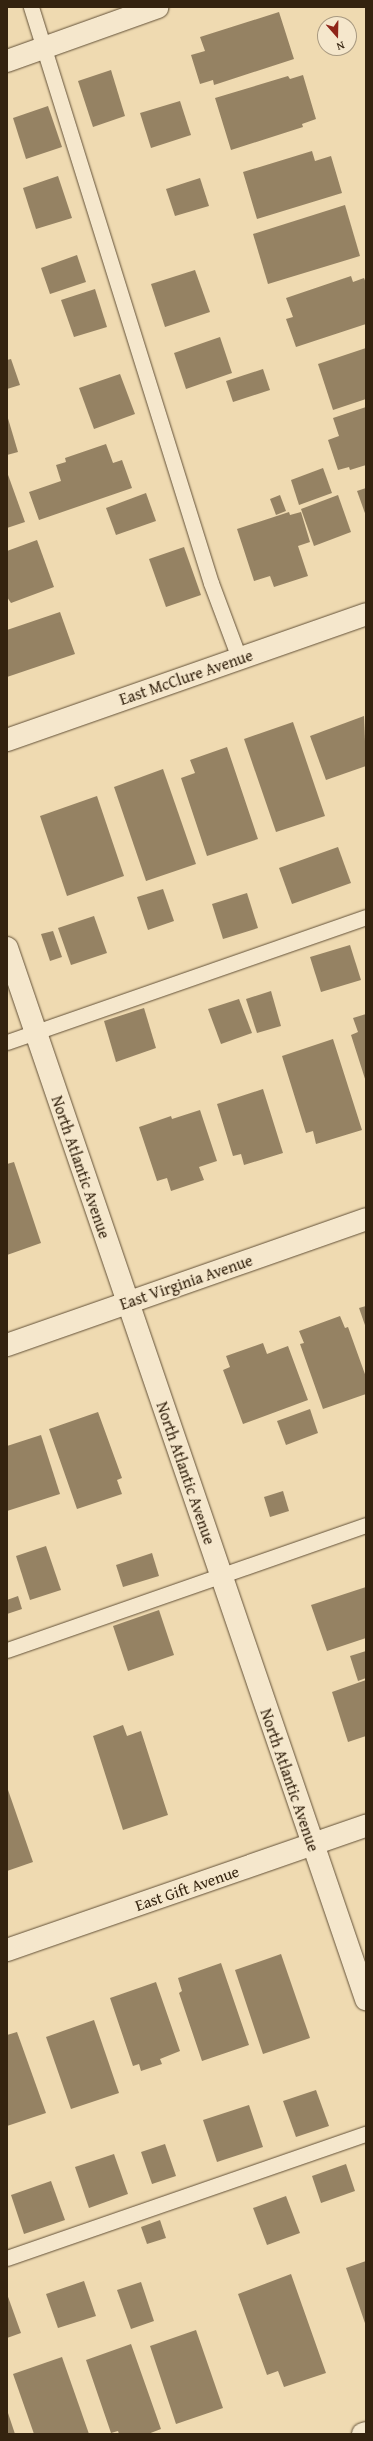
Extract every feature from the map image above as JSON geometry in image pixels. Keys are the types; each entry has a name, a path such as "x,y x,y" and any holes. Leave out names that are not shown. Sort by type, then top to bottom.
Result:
{"street":[{"path":"7,61 158,7"},
{"name":"East McClure Avenue","path":"7,740 366,614"},
{"name":"North Atlantic Avenue","path":"7,948 366,1999"},
{"name":"East Virginia Avenue","path":"7,1345 366,1220"},
{"name":"East Gift Avenue","path":"7,1950 366,1826"}],"lane":[{"path":"31,7 209,576 239,658"},
{"path":"7,1042 366,917"},
{"path":"7,1650 366,1525"},
{"path":"7,2258 366,2134"}],"building":[{"path":"279,12 294,59 214,85 213,80 200,84 191,55 205,51 200,37"},
{"path":"111,70 125,116 93,127 78,81"},
{"path":"303,75 316,119 302,124 303,127 231,150 215,98 288,76 290,79"},
{"path":"180,101 191,135 151,148 140,113"},
{"path":"48,106 62,147 26,159 13,118"},
{"path":"312,151 315,161 331,156 342,193 257,219 243,172"},
{"path":"58,176 72,218 36,229 23,188"},
{"path":"200,178 209,206 175,216 166,189"},
{"path":"345,205 360,256 268,284 253,234"},
{"path":"77,255 86,282 50,294 41,268"},
{"path":"195,270 210,312 165,327 151,284"},
{"path":"351,276 353,282 364,278 366,283 366,324 296,347 286,319 293,317 286,298"},
{"path":"95,289 107,327 74,337 61,300"},
{"path":"220,337 232,373 186,389 174,353"},
{"path":"366,348 366,399 333,410 318,364"},
{"path":"11,359 20,385 7,389 7,360"},
{"path":"263,369 270,390 233,402 226,381"},
{"path":"120,374 135,414 94,429 79,388"},
{"path":"366,407 366,465 350,470 349,467 338,470 328,440 339,436 333,418"},
{"path":"7,415 18,452 7,455"},
{"path":"106,444 113,463 122,460 132,488 39,520 29,492 61,481 56,465 66,462 65,458"},
{"path":"323,468 332,493 299,505 291,480"},
{"path":"7,472 25,522 7,528"},
{"path":"366,488 366,516 357,491"},
{"path":"146,493 156,521 116,535 106,508"},
{"path":"280,495 286,511 276,515 270,499"},
{"path":"338,495 351,532 314,546 301,509"},
{"path":"289,512 290,515 301,512 310,542 298,546 308,576 274,587 270,576 254,581 237,529"},
{"path":"37,540 54,587 11,603 7,597 7,551"},
{"path":"184,547 201,595 166,607 149,559"},
{"path":"60,612 75,654 7,677 7,630"},
{"path":"364,716 366,766 326,780 310,736"},
{"path":"293,722 325,816 276,832 244,739"},
{"path":"227,747 258,839 207,856 181,778 195,773 190,760"},
{"path":"163,769 196,864 146,881 114,787"},
{"path":"97,796 124,876 67,896 40,816"},
{"path":"338,847 351,883 292,904 279,868"},
{"path":"163,889 174,921 148,930 137,897"},
{"path":"247,893 258,928 223,939 212,904"},
{"path":"94,916 107,953 71,965 58,928"},
{"path":"53,931 62,957 50,961 41,934"},
{"path":"350,945 361,980 321,992 310,957"},
{"path":"271,991 281,1026 257,1033 246,999"},
{"path":"239,999 252,1033 221,1044 208,1009"},
{"path":"144,1008 156,1048 116,1062 104,1021"},
{"path":"366,1014 366,1082 351,1035 358,1032 353,1018"},
{"path":"333,1039 362,1130 316,1144 313,1131 306,1133 282,1056"},
{"path":"263,1089 283,1153 244,1165 241,1154 233,1156 217,1104"},
{"path":"200,1110 217,1161 199,1167 204,1180 171,1191 167,1178 157,1181 139,1127 171,1116 172,1119"},
{"path":"14,1162 41,1243 7,1255 7,1164"},
{"path":"366,1306 366,1328 359,1308"},
{"path":"340,1316 345,1328 348,1327 366,1377 366,1394 323,1409 300,1344 304,1343 299,1331"},
{"path":"263,1343 267,1354 288,1346 308,1400 243,1424 223,1370 230,1367 226,1356"},
{"path":"310,1409 318,1433 286,1445 277,1421"},
{"path":"98,1412 122,1478 117,1480 122,1494 77,1509 49,1429"},
{"path":"41,1435 60,1494 7,1511 7,1446"},
{"path":"283,1491 289,1511 270,1517 264,1497"},
{"path":"46,1546 61,1590 30,1600 16,1556"},
{"path":"152,1553 159,1576 123,1587 116,1565"},
{"path":"366,1587 366,1638 327,1651 311,1605"},
{"path":"18,1596 22,1609 7,1614 7,1600"},
{"path":"159,1610 174,1655 128,1671 113,1626"},
{"path":"366,1651 366,1678 358,1681 350,1656"},
{"path":"366,1680 366,1736 348,1742 332,1692"},
{"path":"123,1725 127,1736 141,1731 168,1815 123,1830 93,1736"},
{"path":"7,1787 33,1862 7,1871"},
{"path":"281,1954 310,2038 263,2054 235,1970"},
{"path":"221,1963 249,2045 202,2061 179,1993 182,1991 178,1978"},
{"path":"156,1982 180,2051 160,2059 162,2064 141,2071 139,2064 133,2066 110,1998"},
{"path":"94,2020 119,2093 71,2109 46,2037"},
{"path":"17,2032 46,2113 7,2126 7,2035"},
{"path":"316,2090 329,2126 296,2137 283,2101"},
{"path":"249,2105 263,2147 217,2162 203,2120"},
{"path":"165,2144 176,2176 152,2184 141,2152"},
{"path":"114,2154 128,2194 89,2208 75,2167"},
{"path":"346,2164 355,2191 321,2203 312,2176"},
{"path":"51,2181 65,2220 24,2234 11,2195"},
{"path":"286,2196 300,2233 267,2245 253,2208"},
{"path":"160,2220 166,2238 147,2244 141,2227"},
{"path":"366,2261 366,2326 346,2268"},
{"path":"291,2274 326,2373 284,2387 278,2371 267,2375 238,2294"},
{"path":"84,2281 96,2316 58,2328 46,2294"},
{"path":"141,2282 154,2321 131,2329 117,2290"},
{"path":"7,2294 21,2333 7,2338"},
{"path":"196,2330 223,2408 176,2424 150,2346"},
{"path":"131,2344 161,2429 148,2434 119,2434 118,2431 111,2433 86,2360"},
{"path":"62,2357 89,2434 34,2434 13,2374"},
{"path":"7,2410 15,2434 7,2434"}]}
